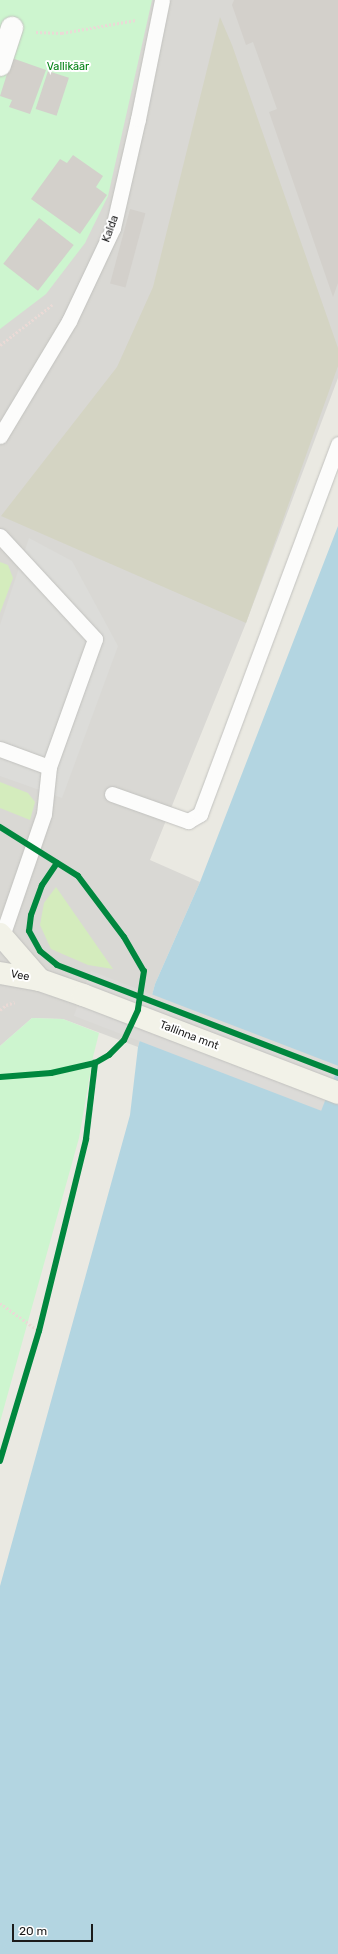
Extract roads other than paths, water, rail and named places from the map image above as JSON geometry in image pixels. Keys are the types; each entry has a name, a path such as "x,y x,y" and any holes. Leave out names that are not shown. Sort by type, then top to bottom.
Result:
{"main road":[{"path":"1,935 40,980"},
{"name":"Vee","path":"0,973 40,980"},
{"name":"Tallinna mnt","path":"40,980 83,995 338,1093"}],"street":[{"path":"0,65 12,28"}],"lane":[{"name":"Kalda","path":"0,436 69,320 113,228 138,119 162,0"},
{"path":"112,794 188,821 200,814 338,444"},
{"path":"0,536 95,639 49,767 44,814 1,935"},
{"path":"0,749 49,767"}],"water":[{"path":"338,526 338,1954 0,1954 0,1586 130,1115 138,1047 155,984 200,882"}],"park label":[{"name":"Vallikäär","path":"68,67"}]}
